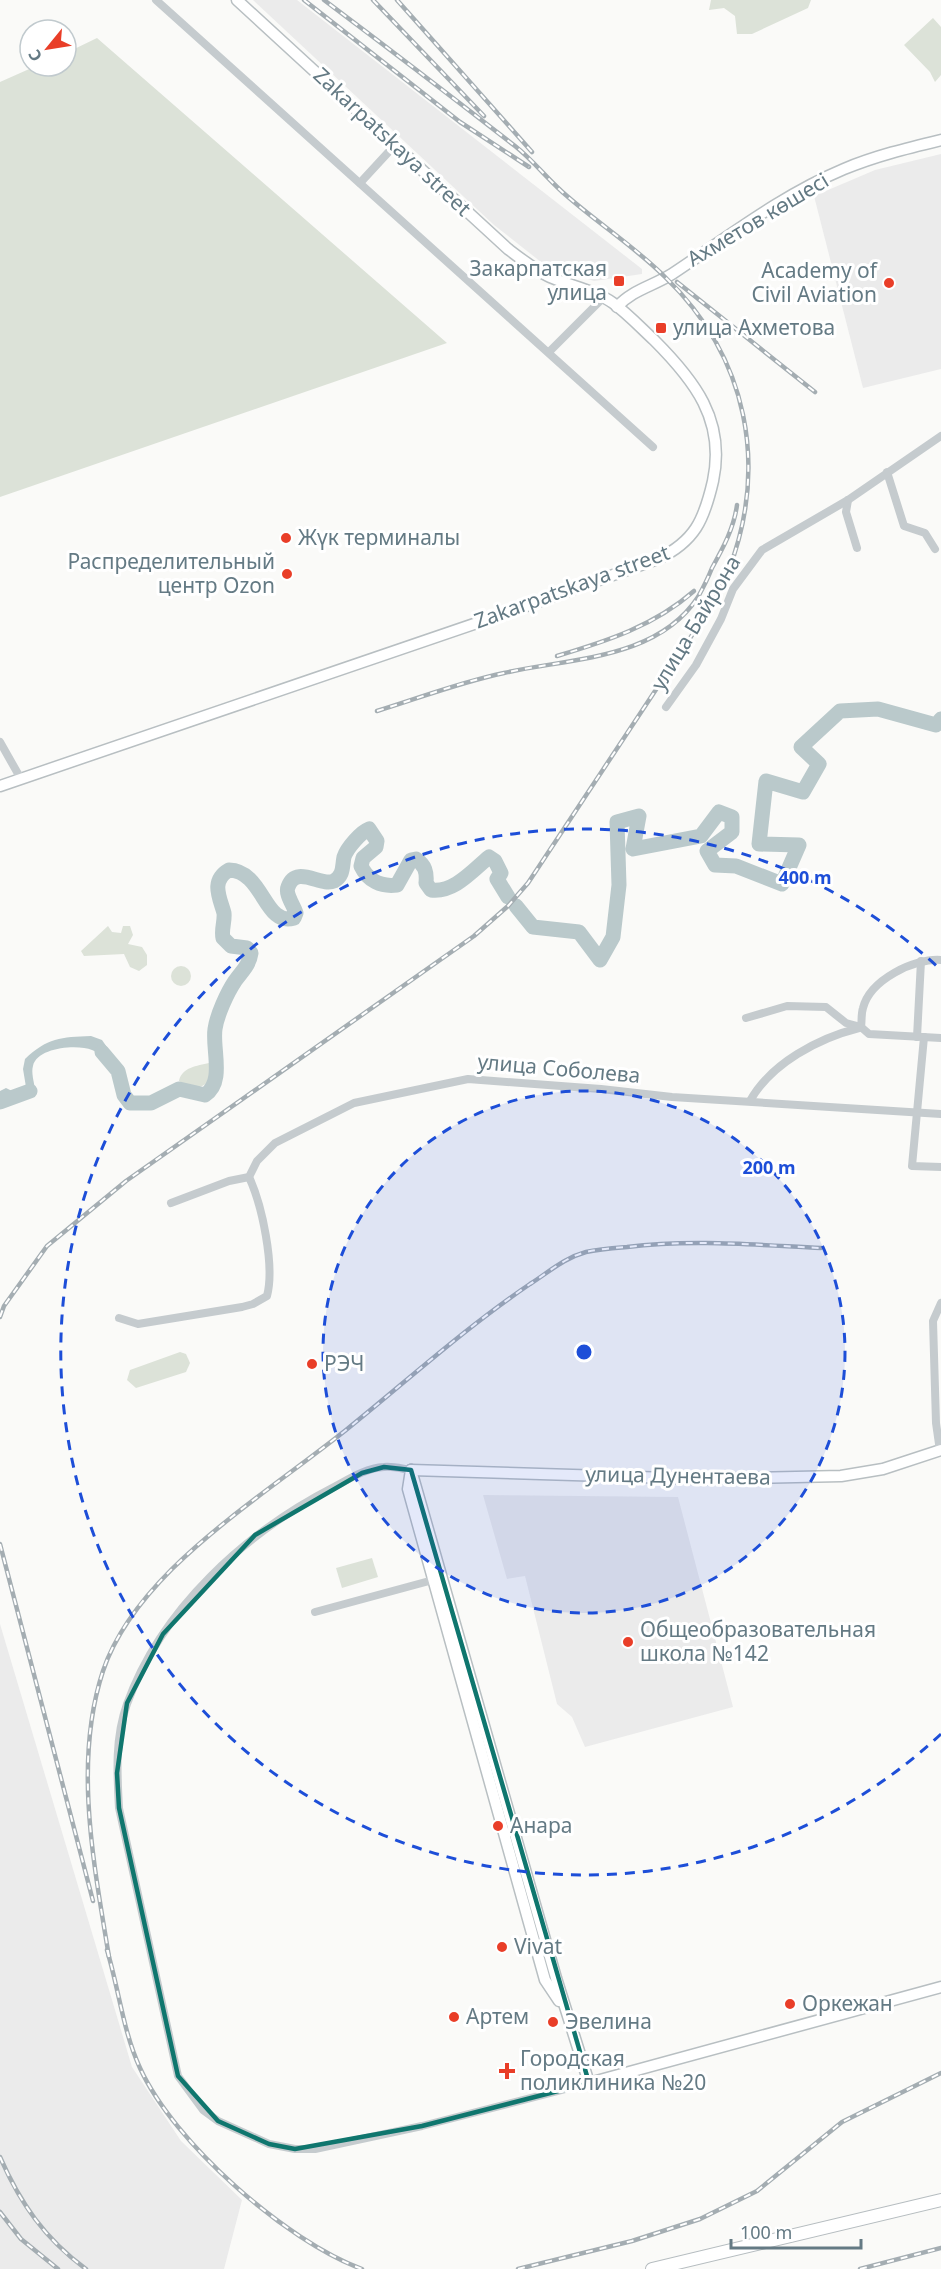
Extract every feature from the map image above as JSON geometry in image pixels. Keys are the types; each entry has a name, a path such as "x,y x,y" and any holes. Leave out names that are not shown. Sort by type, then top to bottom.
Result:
{"main road":[{"path":"652,2269 941,2200"}],"street":[{"path":"156,0 653,447"},
{"name":"Zakarpatskaya street","path":"0,786 526,607 658,559 684,543 699,524 710,493 716,455 711,421 689,377 617,307 603,298 549,276 524,262 237,0"},
{"name":"Ахметов көшесі","path":"617,307 630,295 669,276 770,208 807,187 845,169 899,150 941,140"},
{"path":"360,183 395,145"},
{"path":"549,352 603,298"},
{"name":"улица Байрона","path":"666,707 696,665 721,619 733,589 752,561 775,541 848,500 941,436"},
{"path":"887,472 904,526 925,533 935,549"},
{"path":"848,500 846,512 857,548"},
{"path":"0,742 21,779"},
{"path":"861,1027 863,1007 874,989 900,969 921,961 941,960"},
{"path":"921,961 920,1037 912,1166 941,1167"},
{"path":"746,1018 787,1005 826,1007 846,1023 861,1027 869,1034 941,1038"},
{"path":"750,1101 758,1086 788,1062 822,1040 861,1027"},
{"name":"улица Соболева","path":"249,1177 257,1161 275,1143 354,1103 468,1078 672,1097 941,1114"},
{"path":"119,1318 138,1324 242,1307 267,1296 271,1283 270,1268 258,1198 249,1177 229,1181 171,1203"},
{"name":"улица Дунентаева","path":"411,1470 702,1479 840,1476 883,1469 941,1450 936,1423 933,1321 941,1304"},
{"path":"411,1470 384,1467 362,1473 309,1500 255,1534 196,1594 163,1634 127,1703 120,1727 117,1773 119,1808 178,2076 203,2110 218,2121 269,2144 295,2149 315,2149 422,2126 589,2083 941,1987"},
{"path":"411,1470 408,1489 546,1980 568,2014"},
{"path":"411,1470 589,2083"},
{"path":"315,1612 433,1580"}],"highlighted area":[{"path":"384,1467 411,1470 589,2083 422,2126 295,2149 269,2144 218,2121 178,2076 119,1808 117,1773 127,1703 163,1634 255,1535 362,1473"}],"shaded area":[{"path":"253,0 297,0 642,269 642,274 594,281 546,266 494,225"},
{"path":"711,0 811,0 808,8 752,34 737,34 735,16 724,8 709,10"},
{"path":"933,18 941,27 941,75 935,82 930,72 904,45"},
{"path":"97,38 447,343 0,497 0,82 18,74 18,78 78,78 78,47"},
{"name":"Academy of Civil Aviation","path":"941,154 941,369 863,388 814,196 875,170"},
{"path":"108,926 112,932 121,933 123,926 130,926 133,935 128,944 142,947 147,955 147,965 139,971 130,967 124,954 84,956 81,951"},
{"path":"181,966 188,969 191,976 188,983 181,986 174,983 171,976 174,969"},
{"path":"91,1036 102,1040 120,1066 113,1069 98,1053 86,1048 68,1047 50,1051 36,1060 33,1066 35,1089 30,1095 0,1099 0,1091 6,1088 14,1092 21,1092 26,1087 23,1069 25,1059 40,1047 63,1038"},
{"path":"209,1063 213,1068 213,1077 205,1084 193,1087 179,1081 187,1070"},
{"path":"180,1352 186,1354 190,1363 186,1372 136,1388 127,1380 130,1370"},
{"name":"Общеобразовательная школа №142","path":"483,1495 678,1497 733,1707 585,1747 572,1717 557,1704 525,1576 507,1579"},
{"path":"372,1558 378,1577 342,1588 336,1568"},
{"path":"0,1624 132,2067 181,2141 242,2200 224,2269 0,2269"}],"waterway":[{"path":"516,906 533,927 579,932 600,960 613,937 619,885 617,822 639,816 633,849 701,836 719,812 732,817 732,832 707,851 715,865 736,866 782,884 799,845 759,844 766,781 803,792 819,764 801,747 840,711 878,709 936,725 941,719"},
{"path":"102,1052 118,1071 124,1095 130,1103 151,1103 179,1089 205,1095 211,1089 216,1074 215,1029 218,1017 235,981 247,965 251,953 247,948 231,946 223,938 224,913 218,884 223,874 229,870 241,873 250,879 276,914 284,919 294,918 296,913 287,890 292,880 303,877 334,881 341,873 348,849 369,829 377,841 376,847 363,858 361,866 367,876 376,882 397,885 411,860 416,859 425,869 426,883 431,890 439,890 455,885 489,857 495,861 501,873 497,879 508,897"},
{"path":"0,1102 30,1091"}],"railway":[{"path":"304,0 460,122 529,167"},
{"path":"0,1317 4,1306 47,1246 126,1181 474,936 508,906 528,883 702,620 726,578 740,532 747,492 748,453 743,415 732,378 716,342 693,308 653,266 567,196 515,146 324,0"},
{"path":"373,0 484,116"},
{"path":"397,0 532,152"},
{"path":"677,282 815,392"},
{"path":"377,711 488,677 610,653 636,645 660,633 681,618 698,597 728,538 737,505"},
{"path":"557,656 612,638 646,623 663,614 694,591"},
{"path":"109,1957 89,1814 89,1741 94,1706 103,1671 115,1643 141,1604 172,1569 235,1514 346,1430 483,1318 571,1258 601,1249 675,1243 821,1248"},
{"path":"0,1544 93,1901"},
{"path":"107,1950 134,2054 156,2097 178,2127 235,2186 267,2213 332,2255 362,2269"},
{"path":"518,2269 632,2241 700,2219 757,2191 842,2122 941,2073"},
{"path":"0,2157 16,2190 35,2219 58,2245 86,2269"},
{"path":"0,2212 21,2239 58,2269"},
{"path":"860,2269 941,2248"}],"place":[{"name":"Закарпатская улица","path":"619,281"},
{"name":"Academy of Civil Aviation","path":"889,283"},
{"name":"улица Ахметова","path":"661,328"},
{"name":"Жүк терминалы","path":"286,538"},
{"name":"Распределительный центр Ozon","path":"287,574"},
{"name":"РЭЧ","path":"312,1364"},
{"name":"Общеобразовательная школа №142","path":"628,1642"},
{"name":"Анара","path":"498,1826"},
{"name":"Vivat","path":"502,1947"},
{"name":"Оркежан","path":"790,2004"},
{"name":"Артем","path":"454,2017"},
{"name":"Эвелина","path":"553,2022"},
{"name":"Городская поликлиника №20","path":"507,2071"}]}
